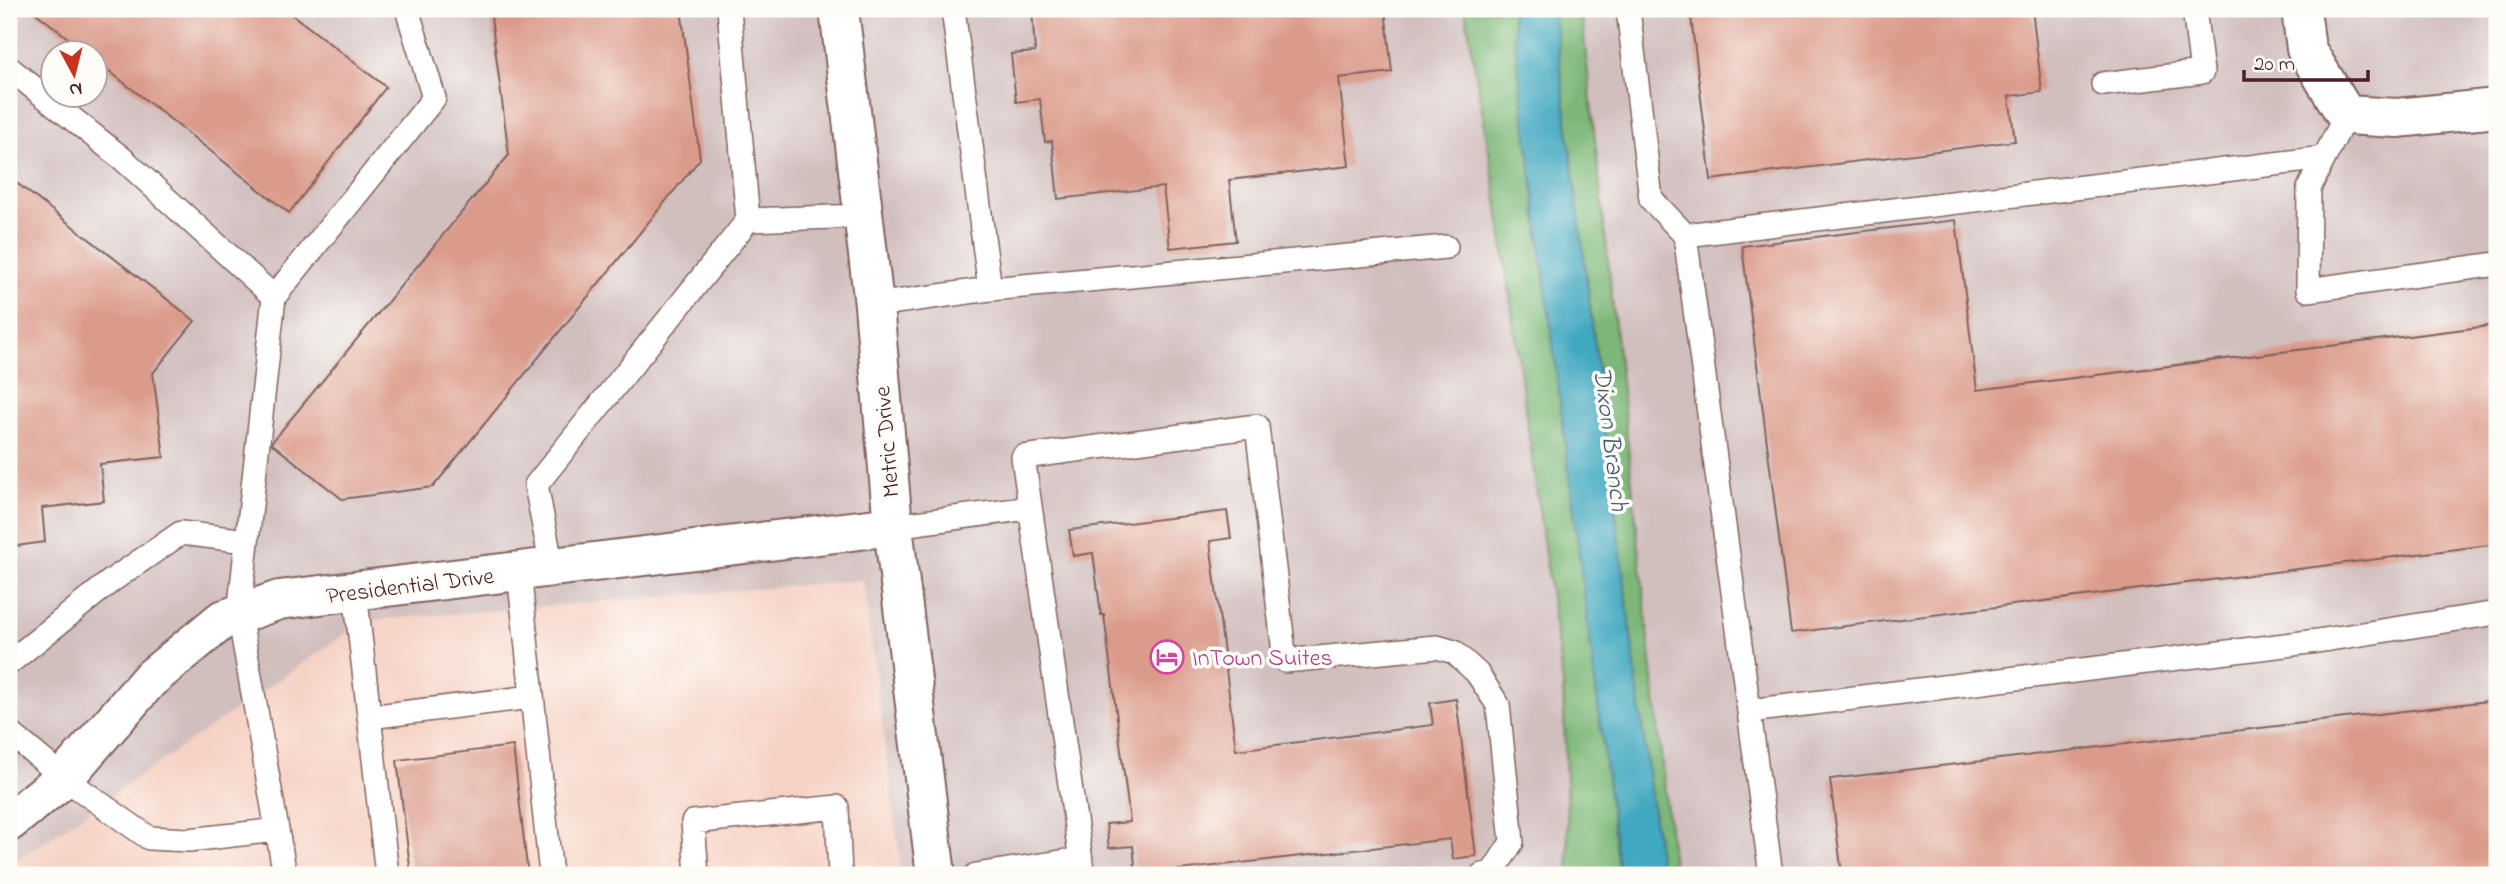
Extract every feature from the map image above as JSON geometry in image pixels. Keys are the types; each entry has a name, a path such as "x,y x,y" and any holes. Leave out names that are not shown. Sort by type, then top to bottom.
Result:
{"street":[{"name":"Metric Drive","path":"839,9 874,305 894,526 936,875"},
{"path":"2301,9 2306,49 2346,115 2397,118 2497,108"},
{"name":"Presidential Drive","path":"9,821 64,778 149,680 222,620 279,600 894,526"}],"lane":[{"path":"285,875 239,614 274,297 434,98 407,9"},
{"path":"551,875 532,697 536,485 748,220 729,9"},
{"path":"953,9 990,289"},
{"path":"1628,9 1651,199 1685,235 1771,875"},
{"path":"2104,84 2202,72 2194,9"},
{"path":"9,68 124,159 274,297"},
{"path":"2346,115 2309,188 2308,290 2497,264"},
{"path":"1685,235 2325,158"},
{"path":"748,220 863,216"},
{"path":"874,305 990,289 1446,247"},
{"path":"976,875 1081,867 1023,457 1257,426 1285,661 1437,647 1454,652 1477,673 1498,705 1512,842 1492,873 1482,875"},
{"path":"894,526 1030,508"},
{"path":"9,663 111,581 181,533 247,541"},
{"path":"355,591 387,875"},
{"path":"1749,711 2317,641 2497,613"},
{"path":"369,717 532,697"},
{"path":"9,732 64,778 149,838 189,840 277,830"},
{"path":"697,875 693,822 837,807 840,875"}],"shaded area":[{"path":"9,9 2497,9 2497,875 902,875 863,580 364,621 9,866"},
{"path":"864,580 906,875 9,875 9,866 364,620"}],"green space":[{"path":"1465,9 1581,9 1674,875 1569,875 1563,685 1496,193"}],"water":[{"path":"1511,9 1553,9 1661,875 1619,875"}],"building":[{"path":"31,9 285,9 386,87 289,213 108,70 108,38 68,38"},
{"path":"490,9 681,9 700,159 433,487 342,499 271,443 509,155"},
{"path":"1032,9 1385,9 1392,72 1339,78 1349,166 1229,180 1236,241 1170,248 1163,187 1058,199 1052,141 1045,142 1040,99 1016,102 1011,54 1035,52"},
{"path":"1690,9 2032,9 2042,92 2009,96 2015,141 1711,180"},
{"path":"9,177 195,321 153,373 164,457 100,464 104,501 42,508 45,542 9,547"},
{"path":"1956,220 1977,390 2497,325 2497,544 1791,633 1742,246"},
{"name":"InTown Suites","path":"1227,511 1231,538 1210,541 1236,750 1433,725 1430,703 1456,699 1476,856 1453,859 1450,839 1136,875 1133,846 1109,848 1106,824 1130,822 1104,615 1101,615 1093,553 1073,556 1069,530"},
{"path":"2497,700 2497,875 1842,875 1830,779"},
{"path":"513,746 528,875 411,875 397,760"}],"place":[{"name":"InTown Suites","path":"1167,657"}],"water label":[{"name":"Dixon Branch","path":"1612,439"}]}
